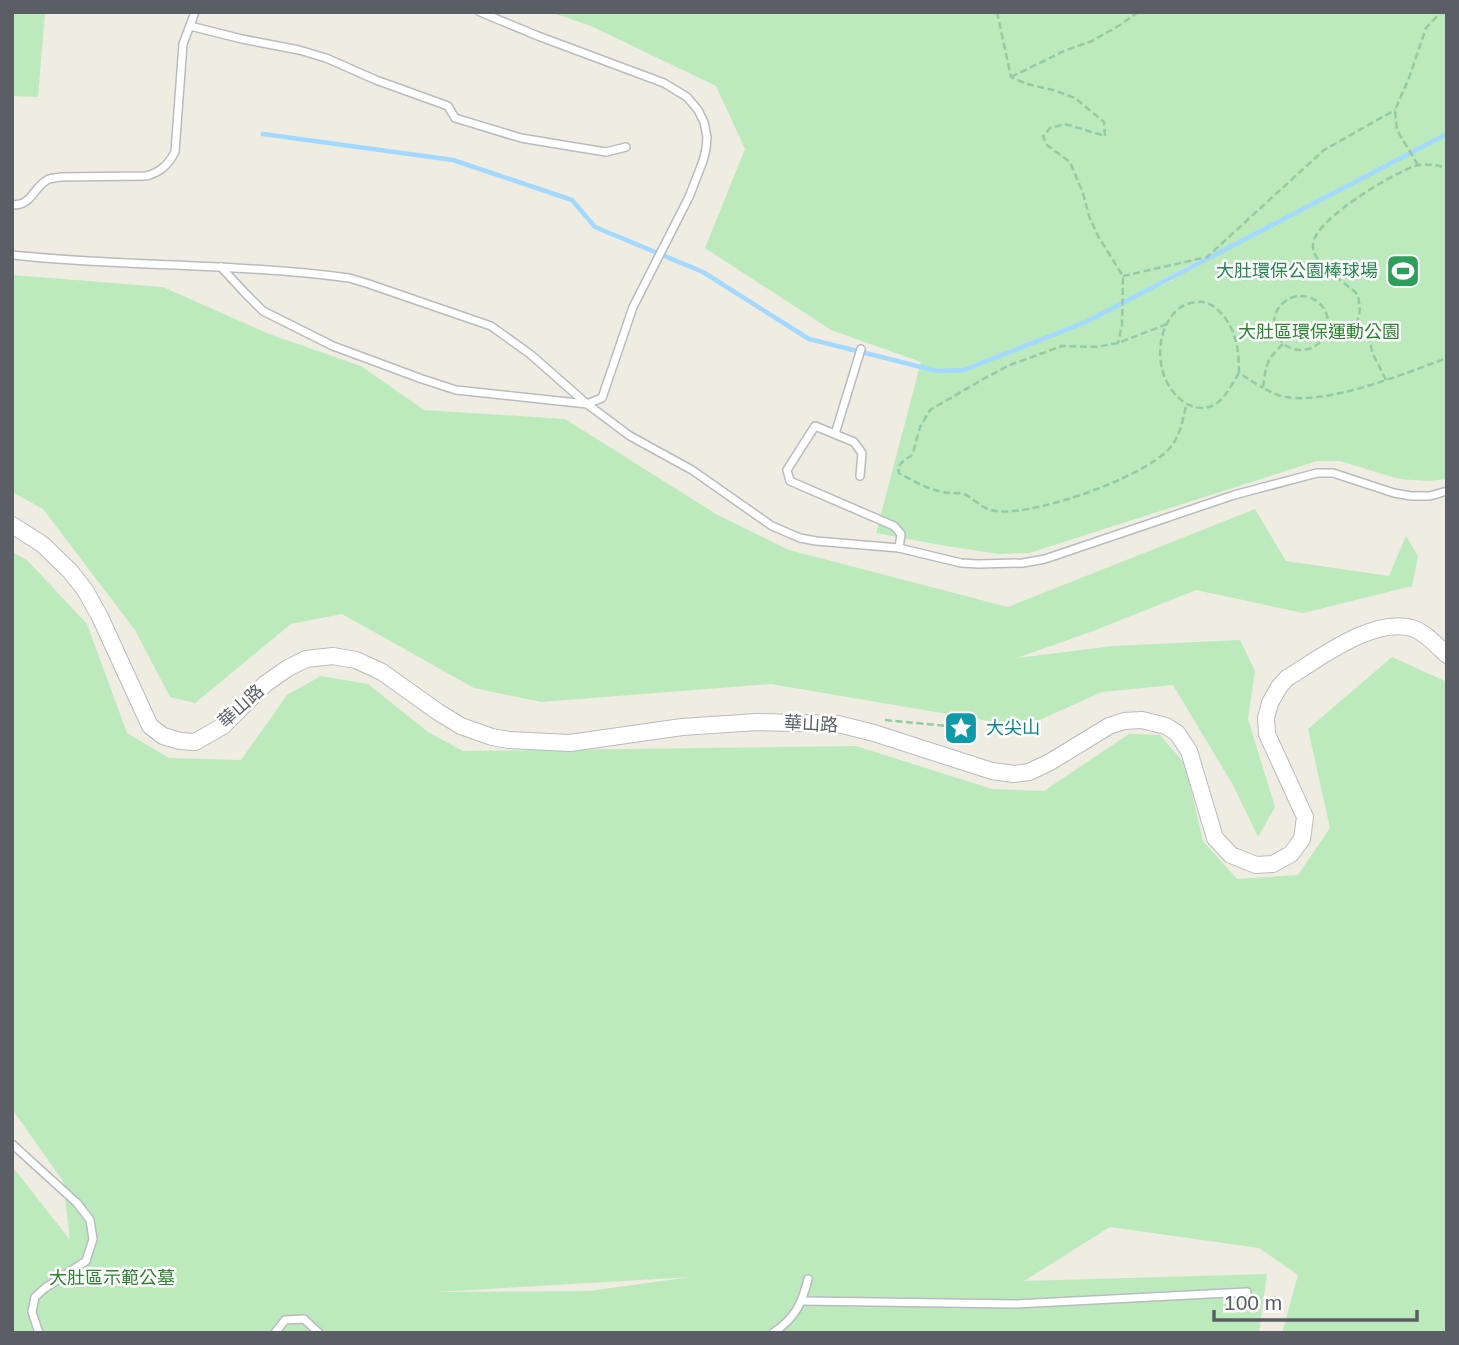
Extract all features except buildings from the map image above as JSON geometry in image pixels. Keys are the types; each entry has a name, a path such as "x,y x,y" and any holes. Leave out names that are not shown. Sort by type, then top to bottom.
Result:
{"street":[{"name":"華山路","path":"12,525 42,544 85,590 150,726 163,736 180,741 195,742 223,726 265,684 288,668 306,659 333,656 356,660 382,672 461,726 509,740 570,743 682,727 757,722 838,724 992,771 1014,774 1029,772 1049,762 1110,726 1124,721 1142,720 1166,726 1177,733 1189,751 1216,838 1231,855 1256,865 1273,864 1291,853 1302,839 1305,817 1267,734 1266,718 1270,703 1287,678 1356,636 1389,626 1413,629 1430,639 1447,655"}],"lane":[{"path":"12,205 21,205 29,200 48,179 146,176 156,174 170,162 175,152 183,44 195,12"},
{"path":"220,266 263,311 333,346 422,379 456,390 587,404 602,398 633,307 689,197 706,149 706,130 698,110 687,97 664,83 480,12"},
{"path":"190,26 327,58 376,80 448,106 455,118 483,128 521,138 606,152 626,147"},
{"path":"12,255 67,261 220,266 349,278 491,326 530,354 587,404 630,436 692,470 772,526 800,538 816,541 899,548 961,563 1023,563 1045,559 1234,495 1317,473 1333,473 1411,496 1430,496 1447,491"},
{"path":"835,434 861,349"},
{"path":"860,476 862,453 854,442 815,426 787,470 790,481 894,526 901,534 899,548"},
{"path":"12,1144 77,1203 90,1220 93,1239 86,1261 35,1297 32,1312 39,1333"},
{"path":"773,1333 786,1324 802,1301 808,1279"},
{"path":"802,1301 1015,1304 1247,1292"},
{"path":"275,1333 285,1320 304,1319 319,1333"}],"path":[{"path":"997,12 1011,77"},
{"path":"1011,77 1064,51 1092,41 1138,12"},
{"path":"1418,165 1397,130 1395,110 1426,27 1441,12"},
{"path":"1011,77 1075,98 1104,122 1105,136 1065,124 1050,128 1042,136 1047,145 1070,162 1083,193 1088,216 1124,276 1122,325 1118,343"},
{"path":"1124,276 1207,257 1324,150 1395,110"},
{"path":"1387,380 1373,354 1369,339 1357,323 1360,310 1358,295 1335,277 1315,256 1312,245 1317,232 1331,217 1396,174 1418,165 1435,164 1447,168"},
{"path":"1294,296 1314,299 1322,305 1327,314 1326,334 1312,348 1302,351 1292,349 1276,337 1273,317 1278,307 1294,296"},
{"path":"1202,302 1212,305 1225,316 1237,342 1238,373 1214,406 1199,408 1186,405 1171,391 1163,378 1160,363 1167,324 1175,312 1186,304 1202,302"},
{"path":"1326,334 1357,323"},
{"path":"1167,324 1118,343 1096,347 1062,346 1010,365 960,391 930,410 920,427 913,453 898,467 899,473 924,487 946,493 960,493 990,510 1014,512 1054,504 1139,471 1169,449 1182,427 1186,405"},
{"path":"1263,388 1270,357 1283,344"},
{"path":"1238,373 1279,396 1298,398 1332,394 1387,380 1447,358"},
{"path":"876,719 967,729"}],"green space":[{"path":"12,12 45,12 38,97 12,96"},
{"name":"大肚區環保運動公園","path":"550,12 1447,12 1447,479 1399,479 1340,461 1317,461 1029,553 999,554 876,533 921,362 831,330 705,248 745,149 716,86 591,26","holes":["1210,254 1171,281 1112,308"]},
{"path":"12,275 163,287 269,334 361,366 424,410 565,419 716,514 789,550 1008,607 1255,509 1286,561 1389,576 1406,536 1418,556 1412,586 1303,613 1196,590 1017,658 1113,646 1240,640 1255,671 1248,719 1275,807 1258,837 1233,785 1173,685 1102,692 1024,727 771,684 541,702 474,688 342,614 291,624 195,703 170,697 135,630 43,509 12,492"},
{"name":"大肚區示範公墓","path":"12,552 27,560 87,624 127,733 169,758 241,760 287,695 321,676 368,684 428,732 463,751 856,746 992,789 1044,791 1129,734 1160,735 1185,764 1203,841 1237,879 1298,875 1330,828 1308,729 1392,657 1447,682 1447,1333 1282,1333 1298,1275 1259,1248 1110,1227 1024,1281 1267,1274 1259,1333 12,1333 12,1166 70,1240 63,1181 12,1109","holes":["691,1277 589,1291 437,1292"]}],"waterway":[{"path":"263,134 453,160 572,200 595,227 703,272 809,339 937,371 964,370 1086,322 1447,134"}],"place":[{"name":"大肚環保公園棒球場","path":"1403,271"},
{"name":"大尖山","path":"961,728"}]}
